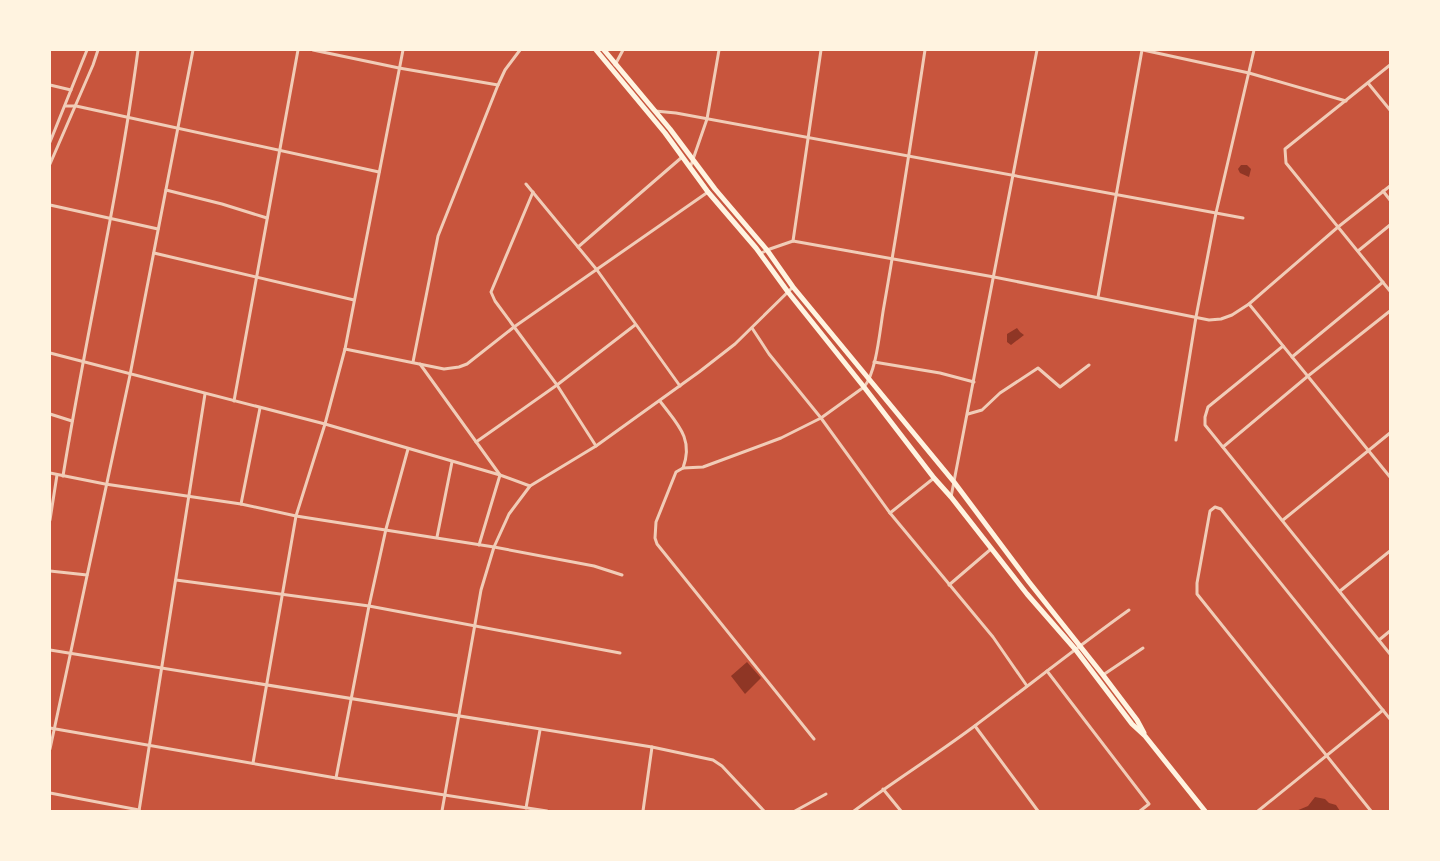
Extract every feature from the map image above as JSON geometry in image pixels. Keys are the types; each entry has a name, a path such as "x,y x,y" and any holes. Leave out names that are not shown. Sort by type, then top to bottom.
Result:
{"main road":[{"path":"596,50 614,66 655,111 694,159 715,189 767,250 793,287 954,482 1077,647 1126,717 1145,736 1205,811"},
{"path":"604,50 647,111 665,132 681,158 760,254 1027,594 1103,675 1137,720 1145,736"}],"street":[{"path":"50,142 87,50"},
{"path":"50,164 98,50"},
{"path":"63,476 82,362 129,118 138,50"},
{"path":"50,749 130,375 193,50"},
{"path":"234,402 298,50"},
{"path":"313,50 399,68 498,85"},
{"path":"253,763 296,516 325,424 345,349 402,50"},
{"path":"413,362 438,236 498,85 505,70 520,50"},
{"path":"614,66 623,50"},
{"path":"690,169 707,119 719,50"},
{"path":"793,242 821,50"},
{"path":"814,739 657,544 655,530 658,515 676,472 683,468 702,467 729,458 764,445 822,418 864,386 869,380 874,362 892,259 925,50"},
{"path":"951,497 1037,50"},
{"path":"1098,297 1143,50 1249,73 1346,100"},
{"path":"1176,440 1196,317 1216,213 1254,50"},
{"path":"1390,65 1285,149 1286,163 1390,291"},
{"path":"1368,83 1390,110"},
{"path":"50,85 71,90"},
{"path":"66,106 76,106 379,172"},
{"path":"647,111 707,119 808,137 1243,218"},
{"path":"578,247 681,158"},
{"path":"526,184 597,270 635,326 680,386"},
{"path":"760,254 793,242 994,277 1209,320 1232,315 1249,304 1338,227 1390,186"},
{"path":"166,190 267,218"},
{"path":"1383,191 1390,200"},
{"path":"533,192 491,292 494,301 556,386 596,446"},
{"path":"345,349 444,369 467,364 514,327 708,192"},
{"path":"50,206 158,229"},
{"path":"1358,251 1390,225"},
{"path":"154,253 354,300"},
{"path":"1292,357 1383,282"},
{"path":"442,811 481,590 494,547 509,514 530,486 596,446 716,360 752,328 793,287"},
{"path":"1249,304 1390,477"},
{"path":"1223,447 1390,311"},
{"path":"476,442 556,386 635,326"},
{"path":"752,328 769,354 822,418 890,513 993,637 1027,686"},
{"path":"1283,346 1208,407 1205,418 1206,425 1390,654"},
{"path":"50,353 325,424 500,475 530,486"},
{"path":"874,362 940,373 974,382"},
{"path":"420,364 500,475"},
{"path":"968,414 982,410 1000,393 1038,368 1060,387 1089,365"},
{"path":"50,793 139,811 205,394"},
{"path":"660,401 684,434 688,449 683,468"},
{"path":"241,504 260,408"},
{"path":"50,414 72,421"},
{"path":"1283,520 1390,433"},
{"path":"336,778 369,606 386,529 408,449"},
{"path":"437,537 452,462"},
{"path":"50,474 241,504 296,516 494,547 594,566 622,575"},
{"path":"50,520 57,475"},
{"path":"479,545 500,475"},
{"path":"890,513 934,478"},
{"path":"1371,811 1197,594 1197,583 1210,511 1215,507 1221,509 1390,719"},
{"path":"949,585 991,549"},
{"path":"1340,591 1390,551"},
{"path":"50,571 87,575"},
{"path":"176,580 369,606 620,653"},
{"path":"854,811 975,726 1077,647 1129,610"},
{"path":"1379,640 1390,631"},
{"path":"1103,675 1143,648"},
{"path":"50,650 652,747 713,760 722,766 764,811"},
{"path":"1047,671 1149,804 1140,811"},
{"path":"1258,811 1383,710"},
{"path":"975,726 1038,811"},
{"path":"50,728 336,778 547,811"},
{"path":"526,808 540,730"},
{"path":"643,811 652,747"},
{"path":"883,789 901,811"},
{"path":"795,811 826,794"}],"shaded area":[{"path":"1241,165 1247,165 1251,169 1249,177 1240,173 1238,169"},
{"path":"1017,328 1024,335 1011,345 1007,342 1007,334"},
{"path":"747,662 761,678 745,694 731,676"},
{"path":"1315,797 1325,799 1329,803 1336,805 1340,811 1296,811 1308,806"}]}
